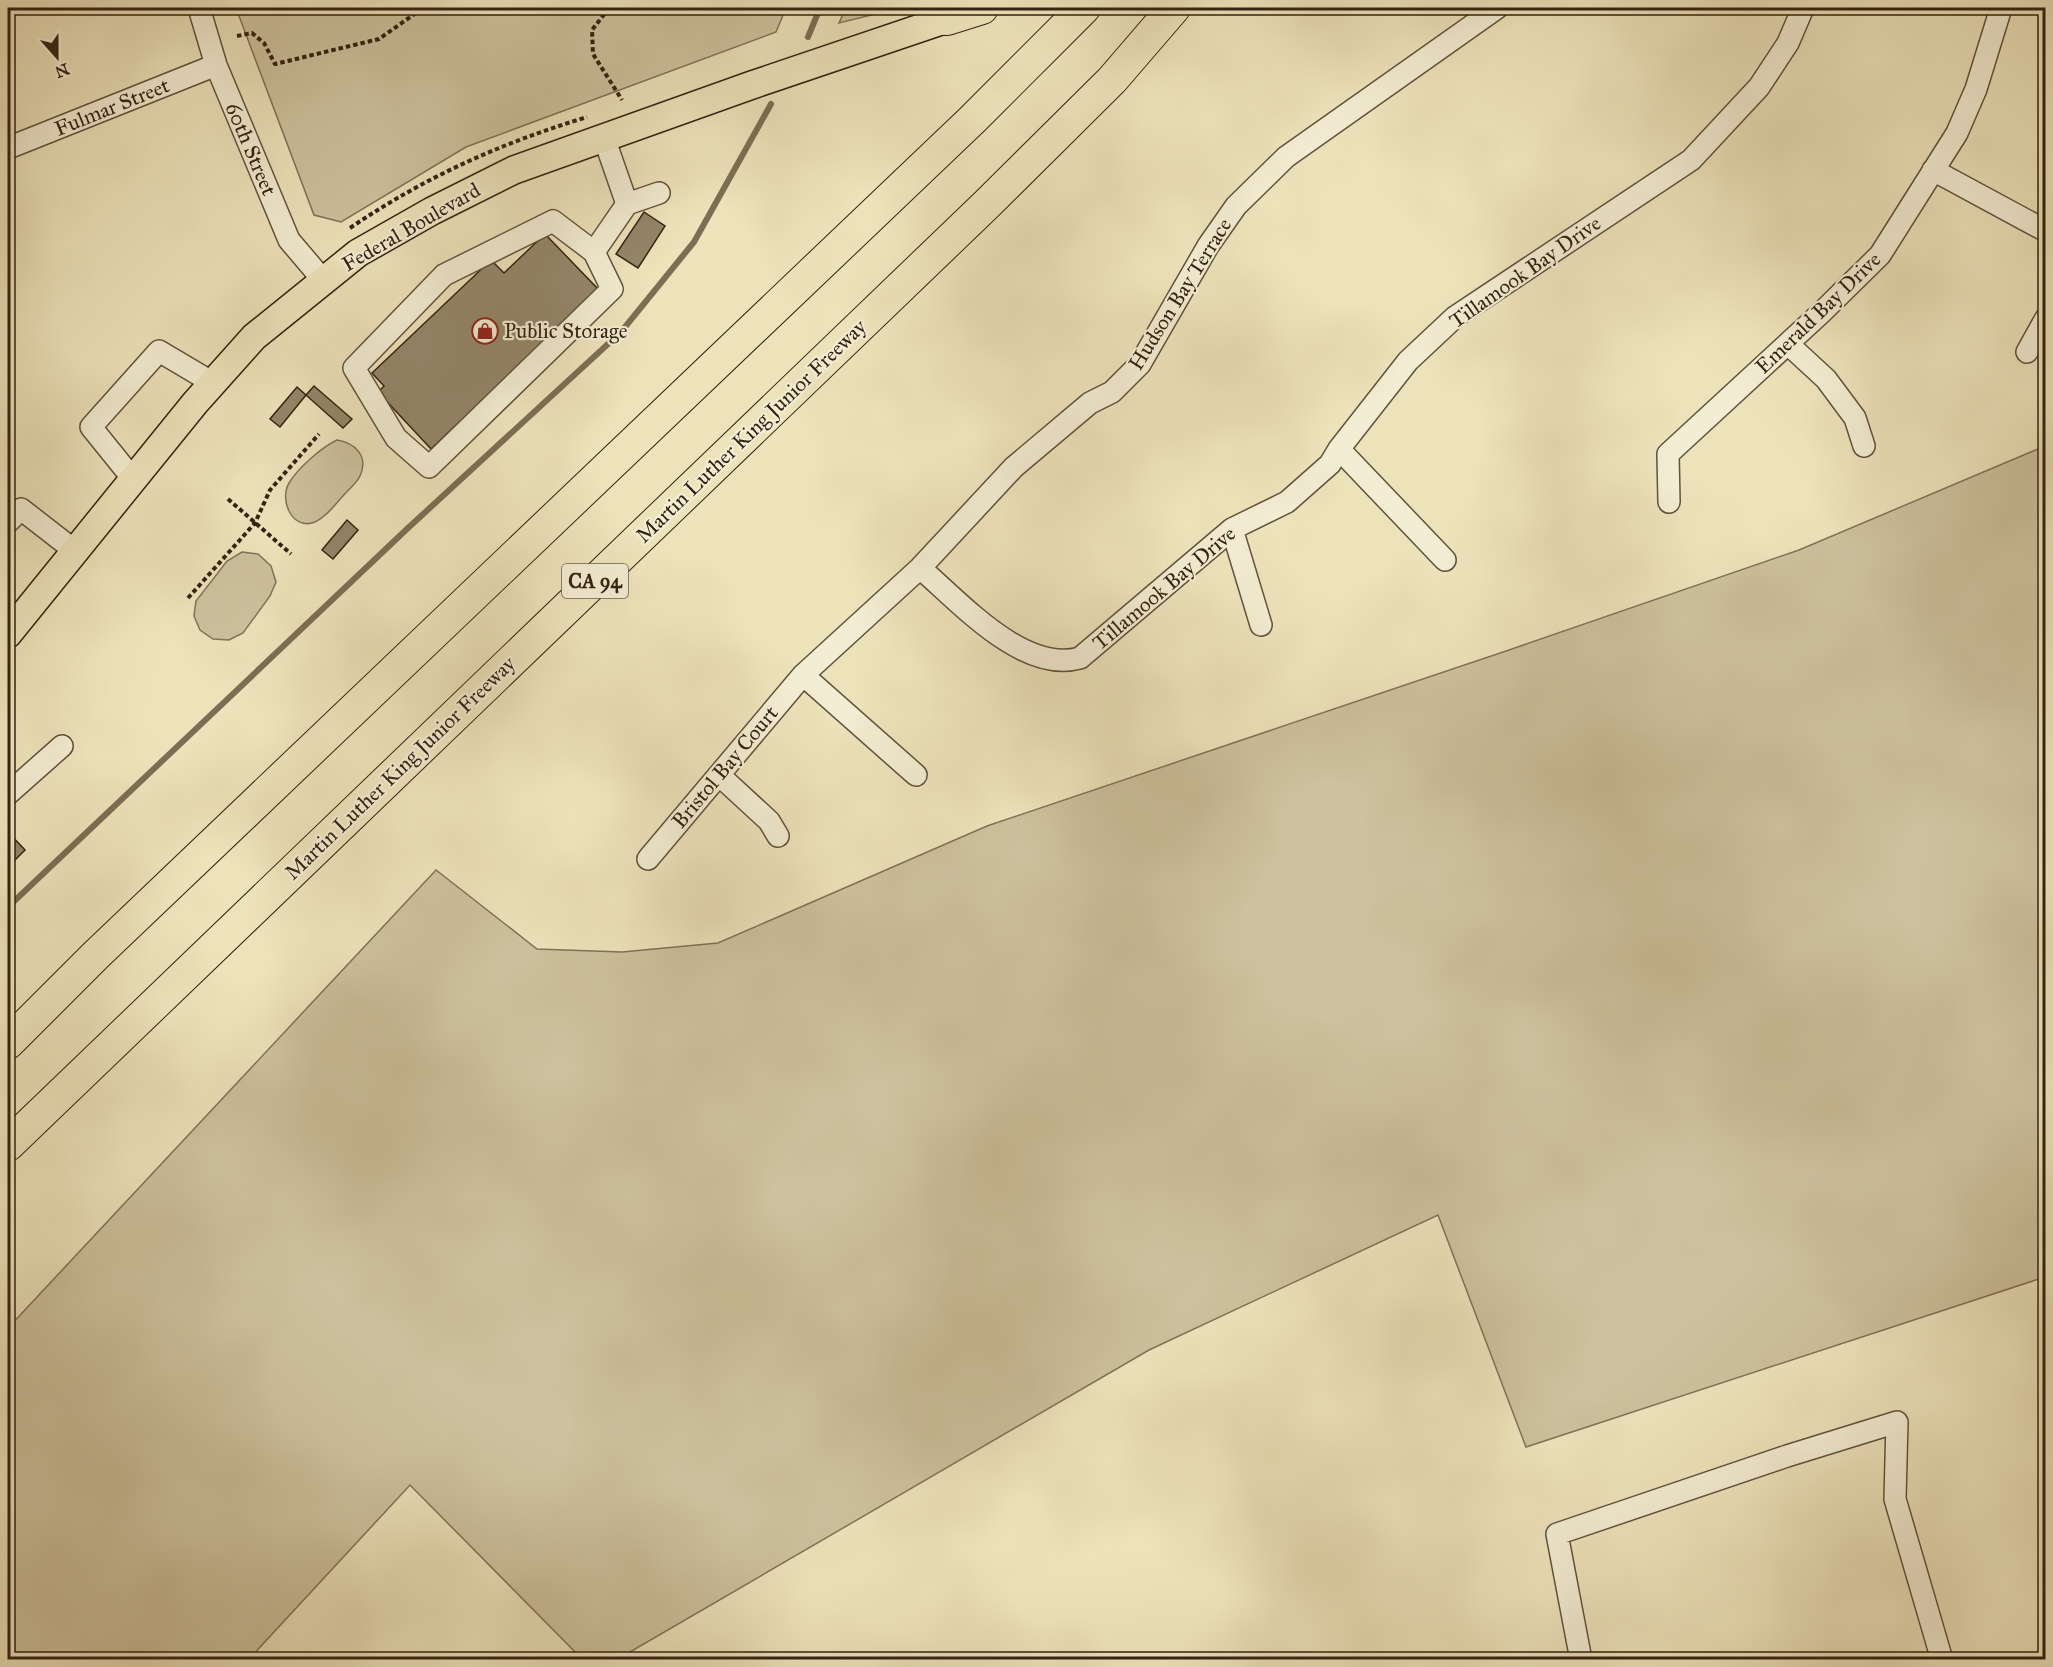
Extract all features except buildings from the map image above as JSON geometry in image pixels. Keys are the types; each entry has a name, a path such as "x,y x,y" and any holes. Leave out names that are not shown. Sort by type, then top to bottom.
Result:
{"highway":[{"path":"955,13 982,8"},
{"path":"8,1044 96,955 963,128 1084,8"},
{"name":"Martin Luther King Junior Freeway","path":"8,1145 987,204 1112,80 1174,8"}],"main road":[{"name":"Federal Boulevard","path":"8,634 213,383 254,337 358,253 514,170 955,13"}],"street":[{"name":"60th Street","path":"199,8 216,65 289,240 323,280"},
{"name":"Hudson Bay Terrace","path":"803,675 920,568 1014,467 1090,403 1112,392 1140,364 1208,246 1236,206 1286,157 1497,8"},
{"name":"Tillamook Bay Drive","path":"920,568 1007,643 1037,656 1067,662 1080,658 1232,529 1287,502 1330,464 1339,449 1408,361 1455,317 1691,160 1759,87 1788,43 1803,8"},
{"name":"Emerald Bay Drive","path":"1669,502 1668,454 1788,344 1880,255 1957,133 1976,89 2001,8"},
{"name":"Fulmar Street","path":"8,148 216,65"},
{"path":"604,138 627,204"},
{"path":"1933,170 2046,231"},
{"path":"594,252 627,204 659,193"},
{"path":"553,221 594,252 612,289 429,466 396,438 354,368 444,274 553,221"},
{"path":"2027,352 2046,318"},
{"path":"1788,344 1826,379 1855,418 1864,446"},
{"path":"134,479 91,427 159,351 213,383"},
{"path":"1339,449 1445,560"},
{"path":"8,522 21,509 75,551"},
{"path":"1232,529 1262,625"},
{"path":"803,675 916,775"},
{"name":"Bristol Bay Court","path":"648,859 803,675"},
{"path":"8,794 62,746"},
{"path":"719,775 769,821 778,836"},
{"path":"1581,1659 1557,1534 1787,1456 1897,1422 1895,1499 1942,1659"}],"path":[{"path":"237,36 252,33 264,43 275,64 379,39 423,8"},
{"path":"609,8 592,30 593,54 622,100"},
{"path":"188,598 255,523 270,490 319,434"},
{"path":"228,500 291,554"}],"shaded area":[{"path":"236,8 786,8 776,32 466,147 341,222 314,215"},
{"path":"846,8 900,8 839,23"},
{"path":"337,440 355,447 359,452 363,462 360,476 323,517 307,524 300,522 294,518 287,505 286,490 289,483 311,458"},
{"path":"2045,446 2045,1277 1526,1447 1438,1215 1149,1350 618,1659 582,1659 410,1485 249,1659 8,1659 8,1328 436,870 537,949 622,952 718,943 987,826 1799,550"},
{"path":"242,552 258,554 271,566 276,582 270,596 243,633 229,640 213,639 200,630 194,616 196,601 227,561"}],"waterway":[{"path":"808,37 820,8"},
{"path":"8,907 408,528 621,332 694,242 771,104"}],"place":[{"name":"Public Storage","path":"485,331"}]}
